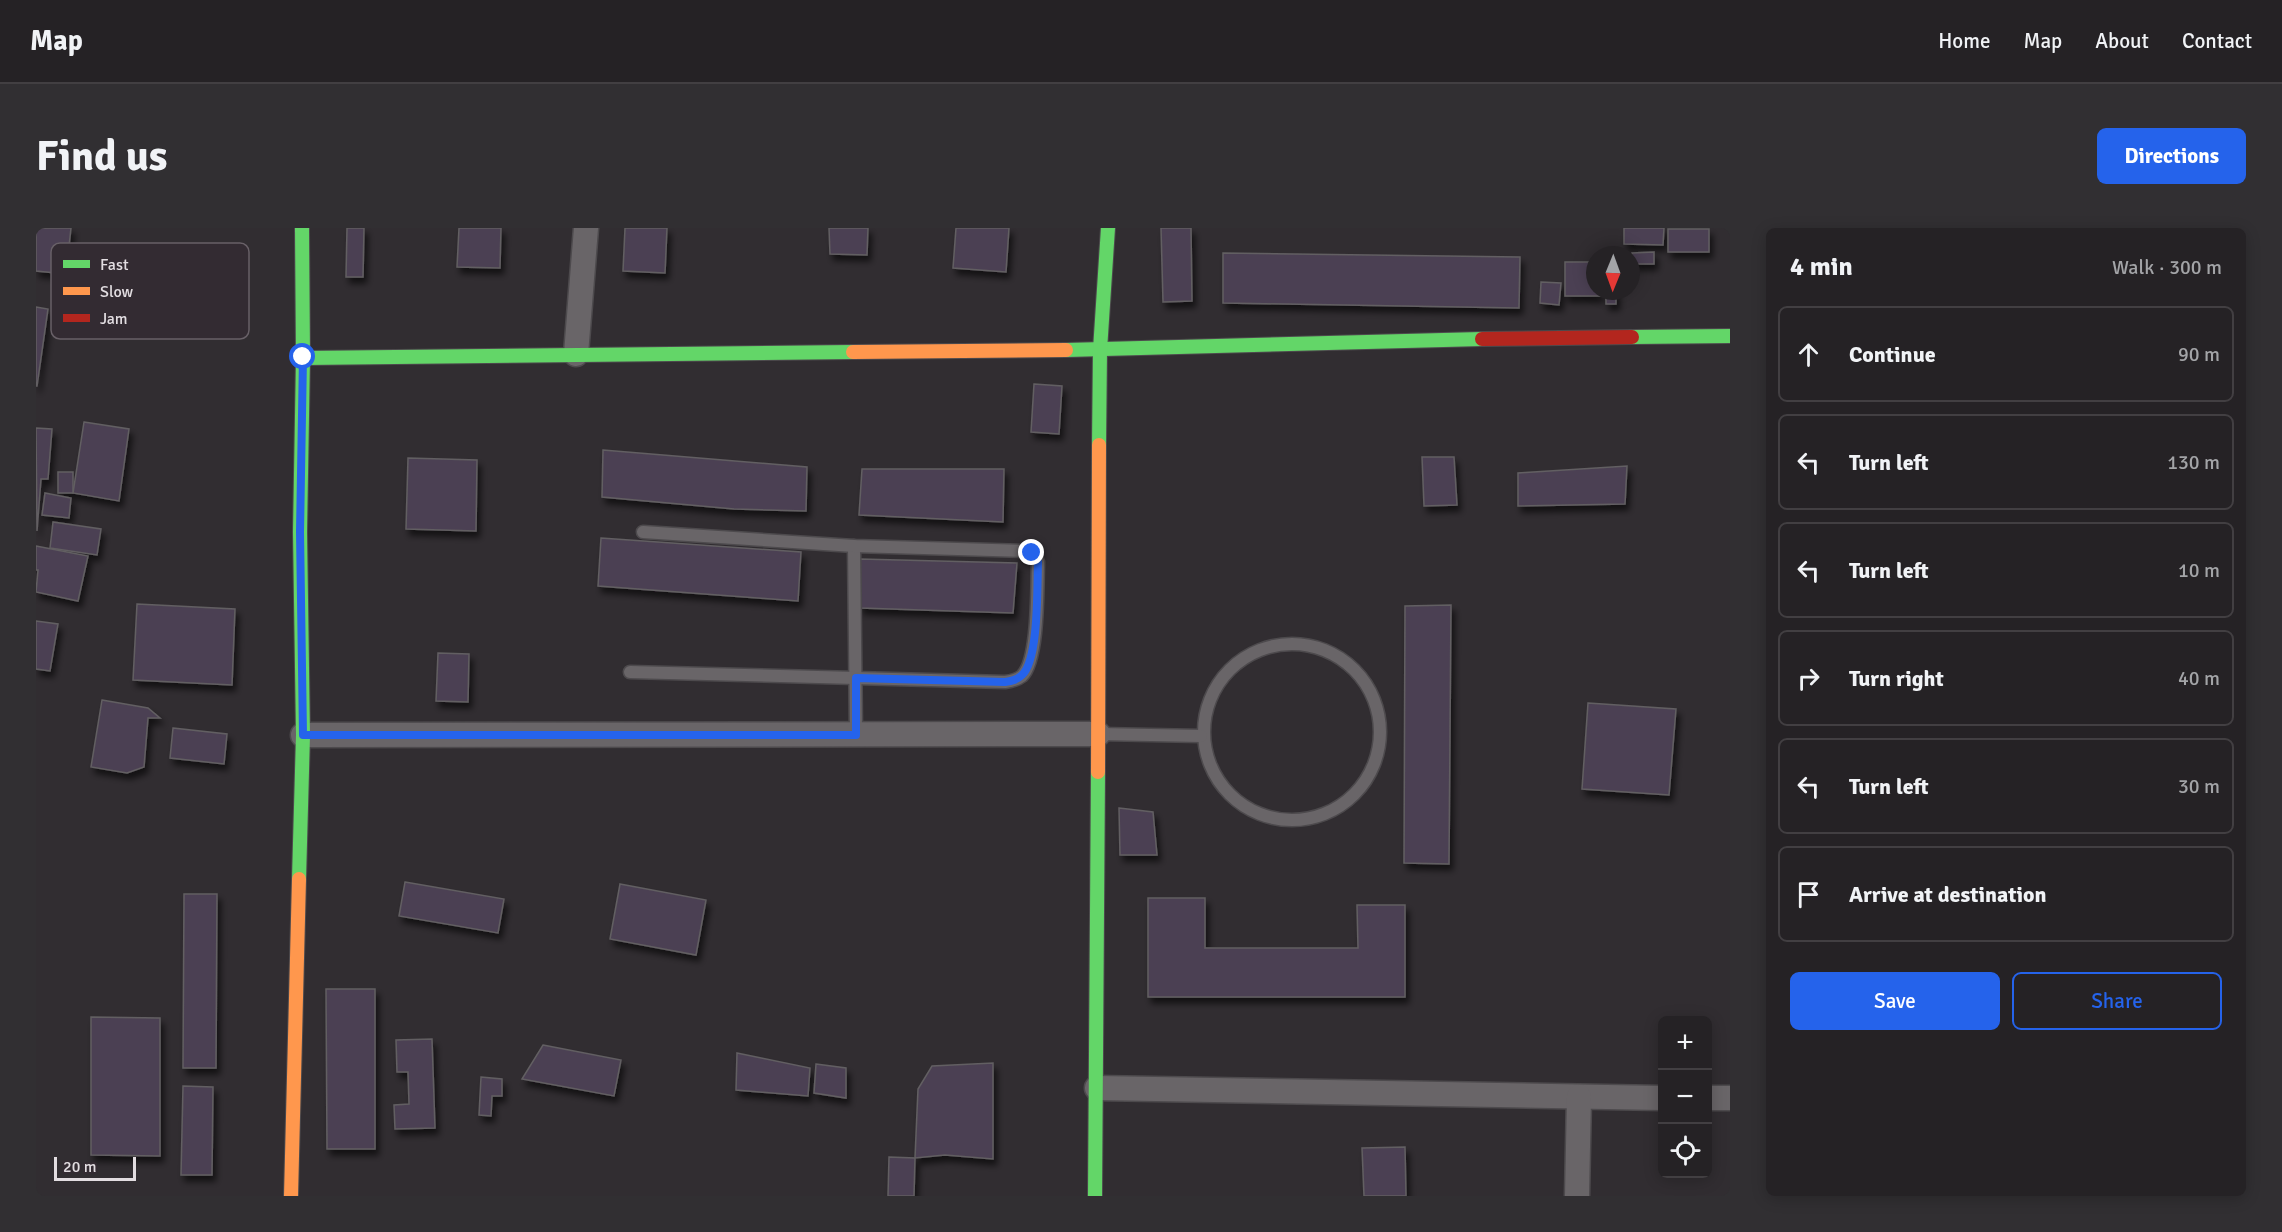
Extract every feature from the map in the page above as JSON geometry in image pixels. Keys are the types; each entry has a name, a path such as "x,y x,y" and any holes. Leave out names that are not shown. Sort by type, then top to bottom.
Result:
{"street":[{"path":"291,1196 303,735 300,532 303,357 302,228"},
{"path":"576,354 586,228"},
{"path":"1095,1196 1100,350 1108,228"},
{"path":"303,357 1100,350 1363,341 1730,336"},
{"path":"303,735 1098,734"},
{"path":"1096,1088 1658,1098"},
{"path":"1577,1196 1579,1097"},
{"path":"1712,1098 1730,1098"}],"lane":[{"path":"630,672 1015,680 1024,674 1034,645 1038,562 1036,556 1025,551 854,546 643,532"},
{"path":"854,546 856,735"},
{"path":"1316,645 1363,675 1383,728 1368,782 1324,816 1268,819 1221,789 1201,736 1216,682 1260,648 1316,645"},
{"path":"1098,734 1201,736"}],"building":[{"path":"36,228 71,228 69,243 51,243 51,272 36,271"},
{"path":"347,228 364,228 363,277 346,277"},
{"path":"459,228 501,228 500,268 457,267"},
{"path":"625,228 667,228 665,273 623,271"},
{"path":"829,228 868,228 867,255 830,254"},
{"path":"956,228 1009,228 1006,272 953,268"},
{"path":"1161,228 1191,228 1192,301 1163,302"},
{"path":"1624,228 1664,228 1663,245 1624,244"},
{"path":"1668,229 1709,229 1709,252 1668,252"},
{"path":"1654,252 1654,264 1640,264 1640,253"},
{"path":"1223,253 1520,257 1519,308 1223,303"},
{"path":"1565,262 1586,262 1586,296 1565,296"},
{"path":"1541,282 1561,283 1559,305 1540,303"},
{"path":"1606,300 1616,300 1616,304 1606,304"},
{"path":"36,307 48,309 37,386 36,386"},
{"path":"1034,384 1062,386 1059,434 1031,432"},
{"path":"84,422 129,429 119,501 73,493"},
{"path":"36,428 52,429 48,479 41,479 37,531"},
{"path":"603,450 807,467 806,511 734,509 602,497"},
{"path":"1422,457 1454,457 1457,505 1424,506"},
{"path":"408,458 477,460 476,531 406,529"},
{"path":"1627,466 1625,504 1518,506 1518,473"},
{"path":"862,469 1004,469 1003,522 859,515"},
{"path":"58,472 73,472 73,493 58,493"},
{"path":"45,493 71,498 69,518 42,515"},
{"path":"53,522 101,529 97,555 50,548"},
{"path":"601,538 801,552 798,601 598,586"},
{"path":"36,546 88,556 78,601 36,592 38,570 36,570"},
{"path":"860,559 1017,563 1013,613 860,608"},
{"path":"137,604 235,609 232,685 133,680"},
{"path":"1451,605 1449,864 1404,863 1405,606"},
{"path":"36,621 58,624 50,671 36,669"},
{"path":"438,653 469,654 468,702 436,701"},
{"path":"102,700 148,708 160,718 148,718 144,767 127,773 91,767"},
{"path":"1588,703 1676,709 1669,795 1582,789"},
{"path":"173,728 227,734 224,764 170,758"},
{"path":"1119,808 1153,812 1157,855 1120,855"},
{"path":"405,882 504,899 498,933 399,916"},
{"path":"620,884 706,900 696,955 610,939"},
{"path":"184,894 217,894 216,1068 183,1068"},
{"path":"1148,898 1205,898 1205,948 1358,948 1357,905 1405,905 1405,997 1148,997"},
{"path":"326,989 375,989 375,1149 327,1149"},
{"path":"91,1017 160,1018 160,1156 91,1155"},
{"path":"432,1039 435,1128 395,1129 394,1105 409,1104 408,1072 397,1072 396,1040"},
{"path":"543,1045 621,1060 614,1096 522,1079"},
{"path":"737,1053 810,1068 808,1096 736,1090"},
{"path":"993,1063 993,1159 945,1155 915,1158 918,1089 932,1066"},
{"path":"816,1064 846,1068 846,1098 814,1093"},
{"path":"481,1077 502,1079 502,1096 492,1096 491,1116 479,1115"},
{"path":"183,1086 213,1087 212,1175 181,1175"},
{"path":"1405,1147 1406,1196 1364,1196 1362,1148"},
{"path":"889,1157 915,1158 914,1196 888,1196"}],"traffic: fast":[{"path":"299,879 303,735 300,532 303,358 302,228"},
{"path":"1099,445 1100,350 1108,228"},
{"path":"1632,337 1730,336"},
{"path":"1066,350 1482,339"},
{"path":"303,358 853,352"},
{"path":"1095,1196 1098,772"}],"traffic: slow":[{"path":"853,352 1066,350"},
{"path":"1098,772 1099,445"},
{"path":"291,1196 299,879"}],"traffic: jam":[{"path":"1482,339 1632,337"}],"route":[{"path":"303,357 300,532 303,735 856,735 856,678 1005,682 1015,680 1024,674 1034,645 1038,562 1032,553"}]}
